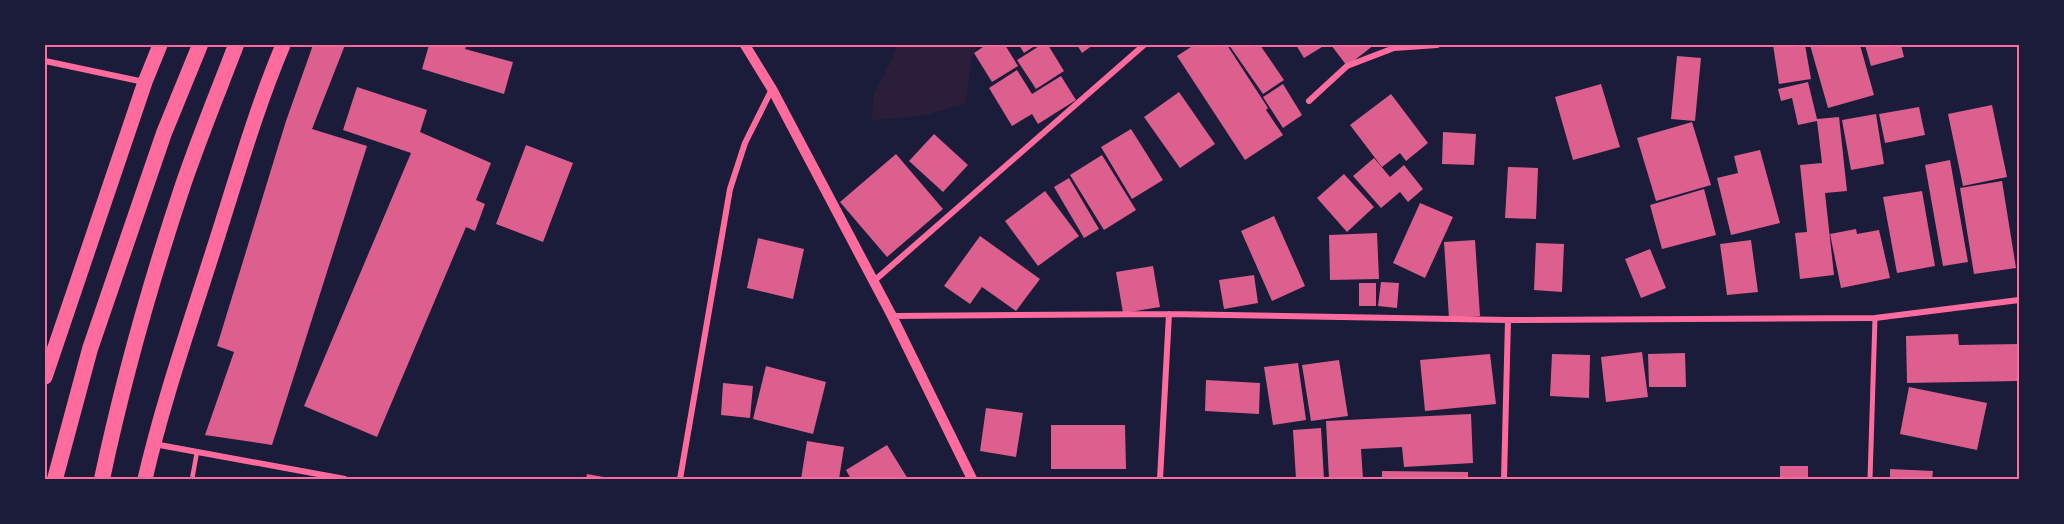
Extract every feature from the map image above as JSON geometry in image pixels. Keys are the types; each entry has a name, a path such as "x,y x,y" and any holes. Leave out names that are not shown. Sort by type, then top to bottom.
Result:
{"highway":[{"path":"56,479 90,349 164,133 200,45"},
{"path":"102,479 149,292 183,183 236,45"}],"main road":[{"path":"45,376 160,45"},
{"path":"146,479 153,444 267,84 283,45"}],"street":[{"path":"745,45 772,89 874,281 972,479"},
{"path":"874,281 1144,45"},
{"path":"1309,101 1347,66 1394,48 1437,45"},
{"path":"45,61 146,82"},
{"path":"680,479 730,189 745,143 772,89"},
{"path":"892,316 1169,314 1508,320 1875,318 2019,300"},
{"path":"1160,479 1169,314"},
{"path":"1870,479 1875,318"},
{"path":"1504,479 1508,320"},
{"path":"153,444 345,479"}],"lane":[{"path":"192,479 197,452"}],"shaded area":[{"path":"897,45 978,45 972,56 965,104 922,116 872,120 874,93 892,60"}],"building":[{"path":"313,45 345,45 312,129 367,146 272,445 205,435 234,352 217,346 286,121"},
{"path":"429,45 467,45 465,49 513,62 504,94 422,69"},
{"path":"986,45 1005,45 1018,66 992,82 974,53"},
{"path":"1019,45 1036,45 1024,53"},
{"path":"1041,45 1048,45 1064,71 1036,89 1017,60"},
{"path":"1077,45 1093,45 1082,53"},
{"path":"1194,45 1227,45 1283,135 1245,160 1177,56"},
{"path":"1229,45 1260,45 1284,80 1263,94"},
{"path":"1296,45 1321,45 1322,47 1304,58"},
{"path":"1331,45 1374,45 1347,66"},
{"path":"1773,45 1805,45 1811,79 1779,84"},
{"path":"1810,45 1860,45 1874,95 1828,108"},
{"path":"1865,45 1901,45 1904,57 1871,66"},
{"path":"1677,56 1701,58 1695,121 1671,119"},
{"path":"1017,70 1032,94 1061,76 1076,100 1038,124 1032,114 1012,126 989,88"},
{"path":"1808,82 1817,119 1839,117 1847,191 1825,193 1834,275 1800,279 1795,233 1807,232 1800,165 1822,163 1817,121 1798,125 1792,98 1781,101 1778,89"},
{"path":"1283,84 1302,115 1283,128 1263,97"},
{"path":"1601,84 1620,147 1573,160 1555,97"},
{"path":"357,87 427,110 420,132 491,163 476,200 485,204 475,231 466,227 377,437 304,406 411,153 343,130"},
{"path":"1179,92 1215,144 1180,168 1144,117"},
{"path":"1391,94 1428,143 1406,161 1400,153 1382,167 1350,125"},
{"path":"1992,105 2007,177 1963,186 1948,114"},
{"path":"1919,107 1925,135 1885,143 1879,114"},
{"path":"1876,114 1884,164 1851,170 1842,120"},
{"path":"1692,122 1711,185 1656,201 1637,138"},
{"path":"1131,129 1163,180 1132,199 1101,147"},
{"path":"1443,132 1476,134 1474,165 1442,164"},
{"path":"934,134 968,165 943,192 909,161"},
{"path":"526,145 573,163 543,242 496,224"},
{"path":"1760,150 1780,223 1731,235 1717,178 1738,173 1734,156"},
{"path":"896,154 943,209 887,257 840,202"},
{"path":"1102,155 1136,210 1104,230 1070,175"},
{"path":"1374,158 1390,177 1404,165 1423,189 1408,202 1400,192 1381,208 1353,176"},
{"path":"1950,160 1968,262 1943,266 1925,165"},
{"path":"1508,167 1538,168 1536,219 1505,218"},
{"path":"1344,174 1374,207 1347,232 1317,198"},
{"path":"1069,178 1099,229 1084,238 1054,187"},
{"path":"2002,181 2016,268 1974,274 1960,188"},
{"path":"1704,189 1716,235 1662,249 1650,205"},
{"path":"1045,191 1079,236 1038,266 1005,221"},
{"path":"1922,191 1935,266 1897,273 1883,197"},
{"path":"1420,203 1453,217 1425,278 1393,263"},
{"path":"1274,216 1305,286 1272,301 1241,231"},
{"path":"1856,229 1857,234 1879,230 1890,278 1841,288 1830,234"},
{"path":"1377,233 1379,279 1330,280 1329,235"},
{"path":"980,236 1040,279 1016,311 982,287 970,304 944,286"},
{"path":"758,238 804,249 793,299 747,288"},
{"path":"1475,240 1480,316 1449,318 1444,242"},
{"path":"1751,240 1758,292 1727,295 1720,244"},
{"path":"1536,243 1564,244 1562,292 1534,290"},
{"path":"1650,249 1666,288 1641,298 1625,259"},
{"path":"1153,266 1160,307 1123,313 1116,272"},
{"path":"1254,275 1258,303 1224,309 1219,280"},
{"path":"1381,282 1399,283 1397,308 1378,306"},
{"path":"1359,283 1376,283 1376,306 1359,306"},
{"path":"1958,334 1959,345 2019,344 2019,381 1907,383 1906,336"},
{"path":"1642,352 1648,397 1606,402 1601,357"},
{"path":"1685,353 1686,387 1649,387 1648,354"},
{"path":"1490,354 1496,404 1425,411 1420,360"},
{"path":"1552,354 1590,355 1589,398 1550,396"},
{"path":"1339,360 1348,416 1311,421 1302,365"},
{"path":"1298,363 1306,420 1273,425 1264,367"},
{"path":"766,366 826,382 813,434 753,419"},
{"path":"1206,380 1260,383 1259,414 1205,411"},
{"path":"723,383 753,386 750,418 721,415"},
{"path":"1909,387 1987,403 1977,450 1900,434"},
{"path":"986,408 1023,413 1016,457 980,451"},
{"path":"1471,414 1473,463 1404,467 1402,447 1361,449 1363,479 1329,479 1326,421"},
{"path":"1051,425 1125,425 1126,469 1051,469"},
{"path":"1321,428 1324,479 1296,479 1293,430"},
{"path":"807,441 844,447 839,479 801,479"},
{"path":"887,445 908,479 851,479 846,470"},
{"path":"1780,466 1808,466 1808,479 1780,479"},
{"path":"1890,469 1933,471 1932,479 1890,479"},
{"path":"1382,471 1468,472 1468,479 1382,479"},
{"path":"587,474 609,478 609,479 586,479"}]}
